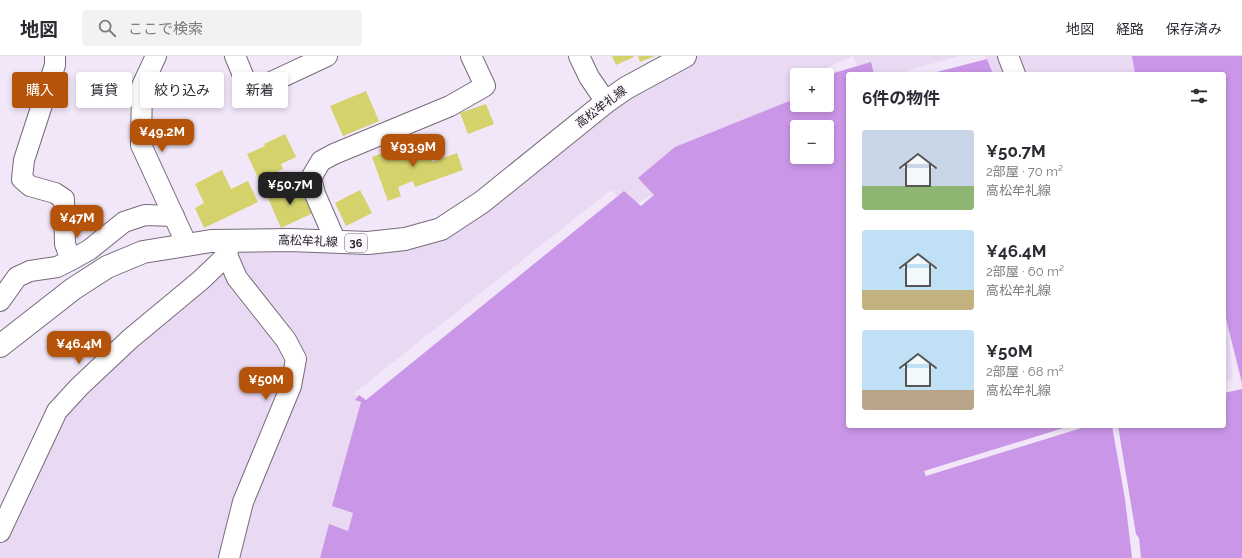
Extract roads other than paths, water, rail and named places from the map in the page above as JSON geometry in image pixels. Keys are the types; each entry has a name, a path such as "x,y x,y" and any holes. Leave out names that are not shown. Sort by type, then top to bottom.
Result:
{"main road":[{"name":"高松牟礼線","path":"0,346 73,289 107,267 143,252 211,241 229,248 290,240 368,243 405,239 441,229 482,202 606,102 626,88 685,56"}],"street":[{"path":"156,56 142,86 141,145 187,244"},
{"path":"235,56 250,92 327,56"},
{"path":"336,242 315,194 311,178 321,160 450,106 485,86 471,56"},
{"path":"579,56 589,77 606,102"},
{"path":"1008,56 1014,72"},
{"path":"50,61 24,160 22,179 30,186 55,193 64,199 65,244 72,260"},
{"path":"0,301 17,277 30,271 57,267 72,260 89,250 124,222 145,215 174,216"},
{"path":"0,532 57,411 79,387 130,339 200,280 229,248"},
{"path":"229,248 238,278 286,340 296,359 291,386 242,502 229,558"}]}
